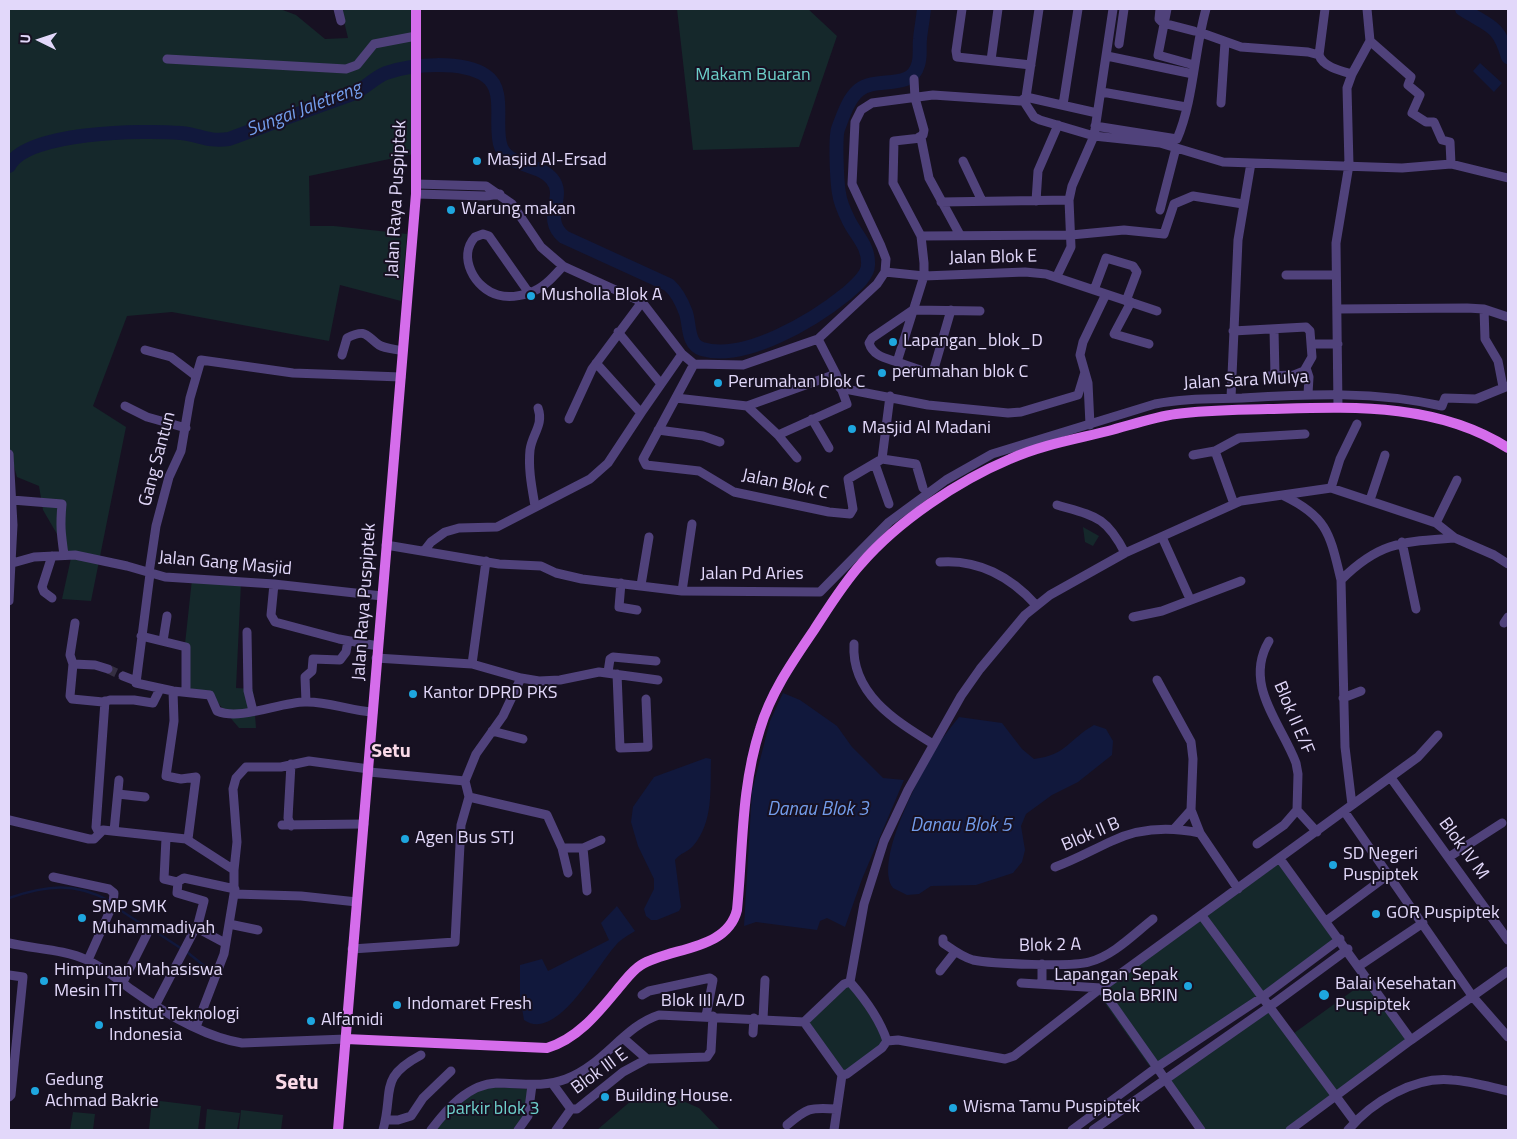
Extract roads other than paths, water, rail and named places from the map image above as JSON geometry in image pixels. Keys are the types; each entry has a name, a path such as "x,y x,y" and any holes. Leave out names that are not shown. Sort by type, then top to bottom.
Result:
{"main road":[{"name":"Jalan Raya Puspiptek","path":"338,1130 416,189 416,9"},
{"path":"346,1039 547,1048 558,1045 578,1033 643,964 697,946 729,927 734,921 737,910 748,776 760,727 778,687 838,592 862,562 926,507 967,480 1011,458 1026,453 1174,414 1210,411 1338,407 1414,412 1476,430 1508,448"}],"street":[{"path":"338,9 341,21"},
{"path":"962,9 956,55 961,58 1031,65"},
{"path":"990,60 998,9"},
{"path":"1039,9 1025,98 1034,117 1094,136 1160,143 1223,162 1402,168 1451,164 1508,178"},
{"path":"1063,105 1078,9"},
{"path":"1057,276 1071,248 1070,200 1074,180 1094,136 1113,9"},
{"path":"1119,44 1124,9"},
{"path":"1160,9 1159,19 1163,23 1196,31 1241,47 1308,52 1319,55 1325,63 1352,74"},
{"path":"1167,9 1158,55 1193,69"},
{"path":"1095,126 1175,140 1178,137 1193,69 1196,31 1206,9"},
{"path":"1319,55 1326,9"},
{"path":"1338,407 1337,231 1349,165 1347,88 1352,74 1370,41 1367,9"},
{"path":"167,59 346,69 357,65 374,44 416,38"},
{"path":"1370,41 1411,77 1408,85 1420,95 1412,112 1426,122 1434,122 1442,140 1450,142 1451,164"},
{"path":"1221,103 1225,42"},
{"path":"1107,56 1193,69"},
{"path":"914,79 915,98"},
{"path":"1102,92 1186,107"},
{"path":"416,189 486,186 512,204 541,247 563,266 642,302 682,354 694,364 735,366 751,364 818,339 877,284 885,272 886,259 852,184 856,119 861,110 868,104 940,95 1018,102 1025,98 1097,113"},
{"name":"Jalan Blok E","path":"915,98 924,130 923,135 919,137 922,139 929,178 960,235"},
{"path":"1036,201 1038,171 1058,125"},
{"path":"897,362 924,276 921,236 893,183 892,143 898,139 919,137"},
{"path":"1160,210 1176,148"},
{"path":"963,161 982,201"},
{"path":"1231,398 1238,240 1251,163"},
{"path":"416,189 486,196 500,194"},
{"name":"Jalan Blok E","path":"921,236 1071,235 1124,230 1164,234 1174,204 1193,196 1243,204"},
{"path":"941,202 1070,200"},
{"path":"529,293 489,236 483,234 475,237 470,244 467,260 480,284 488,291 500,296 509,297 529,293 545,284 563,266"},
{"path":"1094,290 1103,261 1106,258 1134,266 1137,272 1128,301 1114,334 1149,344"},
{"name":"Jalan Blok E","path":"885,272 924,276 1025,272 1057,276 1157,311"},
{"path":"1286,276 1336,275"},
{"path":"1090,425 1085,372 1080,359 1081,346 1106,294"},
{"path":"569,419 596,362 642,302"},
{"path":"1337,309 1484,309 1508,317"},
{"path":"1484,309 1484,339 1498,361 1506,386"},
{"path":"951,310 932,372 897,362 873,352 869,343 872,338 913,310 951,310 980,311"},
{"path":"1233,331 1306,327 1310,331 1312,357 1306,368 1294,375 1272,376 1274,329"},
{"path":"618,332 661,384"},
{"path":"342,355 346,338 361,334 372,337 381,346 403,351"},
{"path":"778,435 847,404 836,374 818,339"},
{"path":"1311,344 1338,344"},
{"path":"145,350 171,357 196,376"},
{"path":"424,551 431,542 445,532 459,528 497,527 590,478 602,469 682,354"},
{"name":"Gang Santun","path":"136,681 156,526 169,477 181,451 190,398 200,361 205,359 247,367 325,375 401,377"},
{"path":"596,362 641,413"},
{"name":"Jalan Blok C","path":"694,364 643,459 644,463 648,466 699,471 734,492 828,512 850,514 853,509 848,479 879,462"},
{"path":"1306,368 1309,377 1308,394"},
{"path":"840,388 962,410 1020,412 1078,395 1085,372"},
{"path":"676,398 747,406 836,374"},
{"name":"Jalan Sara Mulya","path":"1155,404 1182,400 1338,394 1414,399 1442,406 1445,398 1476,399 1506,386"},
{"path":"889,504 879,462 890,396"},
{"name":"Jalan Pd Aries","path":"386,545 506,564 541,566 564,576 682,591 714,593 755,590 822,591 889,522 946,480 992,454 1155,404"},
{"path":"125,406 147,417 186,428"},
{"name":"Jalan Blok C","path":"747,406 778,435 797,458"},
{"path":"535,506 530,480 530,450 541,418 538,408"},
{"path":"812,419 829,448"},
{"path":"1331,488 1340,459 1357,424"},
{"path":"658,430 702,436 720,442"},
{"path":"1193,456 1215,451 1240,438 1305,434"},
{"path":"1215,451 1234,504"},
{"path":"9,454 13,525 9,564 9,601"},
{"path":"1370,500 1386,456"},
{"path":"879,462 916,464 923,488"},
{"path":"1436,522 1457,480"},
{"path":"887,1041 884,1032 850,982 860,919 878,858 908,790 961,696 1010,630 1036,605 1125,553 1234,504 1251,498 1284,496 1331,488 1436,522 1455,538 1494,555 1508,564"},
{"path":"1284,496 1305,506 1322,522 1332,546 1340,580 1344,747 1352,805"},
{"path":"11,499 62,504 59,523 60,541 64,555"},
{"path":"1057,505 1094,516 1111,530 1125,553"},
{"path":"682,591 692,524"},
{"path":"641,586 649,537"},
{"path":"1162,537 1190,600"},
{"path":"1340,580 1362,560 1378,550 1402,542 1455,538"},
{"path":"1402,542 1416,608"},
{"name":"Jalan Gang Masjid","path":"9,564 64,555 98,560 149,574 176,578 274,584 382,596"},
{"path":"52,556 42,587 44,592 52,598"},
{"path":"472,664 486,561"},
{"path":"940,562 966,562 988,570 1024,592 1036,605"},
{"path":"1133,616 1162,611 1241,581"},
{"path":"620,583 619,607 637,610"},
{"path":"274,584 271,615 274,622 348,641 378,646"},
{"path":"163,641 167,616"},
{"path":"75,623 70,655 73,664 71,698 105,701 134,700 154,703 160,689"},
{"path":"247,632 248,691 252,711"},
{"path":"141,636 186,646 186,692"},
{"name":"Blok II E/F","path":"1268,640 1263,650 1260,684 1266,704 1296,763 1298,774 1297,810"},
{"path":"306,702 305,677 312,671 312,659 340,660 346,652 348,641"},
{"path":"854,644 855,662 858,672 871,697 887,714 933,744"},
{"path":"646,699 648,747 620,748 610,659 612,656 656,661"},
{"path":"376,658 472,664 521,678 560,680 593,672 658,680"},
{"path":"73,664 95,665 108,669"},
{"path":"123,676 160,689 211,696 217,710 221,712 252,711 306,702 373,712"},
{"path":"352,949 455,942 461,825 469,797 465,781 476,754 503,716 521,678"},
{"path":"1157,680 1191,742 1193,759 1191,810 1200,833 1238,889"},
{"path":"173,691 174,720 166,776 181,779 196,777 188,839"},
{"path":"1343,698 1361,691"},
{"path":"99,834 96,827 105,701"},
{"path":"492,731 523,739"},
{"path":"842,1075 847,1074 882,1048 887,1041 898,1040 999,1060 1009,1058 1101,988 1391,778 1418,757 1438,735"},
{"path":"196,1027 217,974 226,942 234,892 237,842 233,792 236,778 248,766 281,767 314,761 369,771 465,781"},
{"path":"291,764 286,825 320,823 364,824"},
{"name":"Blok IV M","path":"1391,778 1450,857 1508,940"},
{"path":"114,829 119,780"},
{"path":"118,794 145,797"},
{"path":"469,797 547,814 562,848 568,873"},
{"path":"1175,828 1191,810"},
{"path":"1258,844 1284,825 1297,810 1317,832"},
{"path":"1344,811 1473,997 1508,1037"},
{"path":"9,820 89,839 94,839 103,830 114,829 188,839 234,870"},
{"path":"1450,857 1502,823"},
{"name":"Blok II B","path":"1054,867 1078,859 1127,835 1175,828 1200,833"},
{"path":"166,835 163,879 178,882 184,878 234,892 357,902"},
{"path":"562,848 583,848 601,840"},
{"path":"583,848 588,891"},
{"path":"1280,859 1348,949 1411,1040"},
{"path":"1326,921 1388,876"},
{"path":"53,877 109,889 114,893 113,904 88,960"},
{"path":"155,1006 196,927 204,901 177,893 178,882"},
{"path":"1202,916 1261,998 1355,1122"},
{"name":"Blok 2 A","path":"943,939 943,943 955,952 976,960 1042,964 1089,962 1113,950 1153,919"},
{"path":"1360,966 1423,923"},
{"path":"229,924 258,930"},
{"path":"196,927 226,942"},
{"path":"122,984 147,934"},
{"path":"1072,1130 1157,1067 1261,998 1340,939"},
{"path":"9,943 67,953 88,960 155,1006 196,1027 242,1043 346,1039"},
{"path":"1093,1130 1269,1007 1348,949"},
{"path":"940,971 955,952"},
{"path":"1042,964 1042,984"},
{"path":"1290,1130 1508,971"},
{"path":"9,975 23,977 11,1095 9,1097"},
{"path":"642,995 649,991 710,978 713,980 709,1016 711,1051 707,1057 647,1059"},
{"path":"753,1034 766,980"},
{"path":"834,1130 842,1075 806,1029 804,1022 844,984 850,982"},
{"path":"1021,983 1101,988"},
{"path":"1101,988 1201,1130"},
{"name":"Blok III A/D","path":"431,1130 452,1105 477,1087 497,1083 532,1086 566,1079 596,1063 640,1024 659,1015 804,1022"},
{"name":"Blok III E","path":"552,1083 571,1109 577,1109 585,1104 623,1072 647,1059 623,1038"},
{"path":"383,1130 394,1074 402,1065 420,1055"},
{"path":"386,1120 398,1120 411,1116 423,1098 451,1071"},
{"path":"1348,1130 1355,1122 1381,1102 1416,1084 1451,1079 1508,1091"},
{"path":"518,1130 528,1116 532,1086"},
{"path":"787,1124 804,1110 810,1108 836,1109"},
{"path":"556,1130 571,1109"}],"water":[{"path":"1480,63 1502,83 1494,92 1473,71"},
{"name":"Danau Blok 3","path":"783,693 800,700 837,726 852,747 883,778 904,780 862,879 845,927 827,918 820,921 817,930 756,922 744,926 752,791 770,721"},
{"name":"Danau Blok 5","path":"959,717 1002,723 1022,749 1034,759 1054,754 1094,725 1106,729 1113,741 1112,755 1078,782 1052,795 1026,814 1021,826 1025,850 1022,862 1013,873 976,885 931,886 919,894 907,895 893,888 889,875 889,858 894,838 921,775 940,741"},
{"path":"706,758 711,759 711,781 710,804 705,826 693,846 675,860 681,907 679,911 657,920 651,920 646,916 644,909 654,889 654,879 638,846 631,822 633,807 654,777"},
{"path":"617,906 635,931 616,945 576,998 563,1011 550,1021 537,1024 524,1020 520,996 520,965 542,959 548,971 609,940 601,923"}],"waterway":[{"name":"Sungai Jaletreng","path":"9,166 20,154 38,146 61,139 88,135 164,132 188,134 215,140 229,139 350,95 386,73 409,67 437,65 476,71 486,76 496,90 499,139 505,153 517,162 540,170 552,179 556,186 554,215 557,230 564,237 669,285 683,305 691,339 697,347 719,351 738,350 758,344 798,326 846,294 866,273 868,265 867,252 847,218 840,196 837,161 838,129 849,103 859,90 874,84 901,81 914,73 919,59 924,9"},
{"name":"Sungai Jaletreng","path":"1462,9 1496,31 1508,57"},
{"path":"9,898 48,888 72,888 110,901"},
{"path":"117,908 143,925"},
{"path":"153,930 182,949"},
{"path":"187,952 213,973"}],"tunnel":[{"path":"108,669 123,676"}],"place":[{"name":"Masjid Al-Ersad","path":"477,161"},
{"name":"Warung makan","path":"451,210"},
{"name":"Musholla Blok A","path":"531,296"},
{"name":"Lapangan_blok_D","path":"893,342"},
{"name":"perumahan blok C","path":"882,373"},
{"name":"Perumahan blok C","path":"718,383"},
{"name":"Masjid Al Madani","path":"852,429"},
{"name":"Kantor DPRD PKS","path":"413,694"},
{"name":"Agen Bus STJ","path":"405,839"},
{"name":"SD Negeri Puspiptek","path":"1333,865"},
{"name":"GOR Puspiptek","path":"1376,914"},
{"name":"SMP SMK Muhammadiyah","path":"82,918"},
{"name":"Himpunan Mahasiswa Mesin ITI","path":"44,981"},
{"name":"Lapangan Sepak Bola BRIN","path":"1188,986"},
{"name":"Balai Kesehatan Puspiptek","path":"1324,995"},
{"name":"Indomaret Fresh","path":"397,1005"},
{"name":"Alfamidi","path":"311,1021"},
{"name":"Institut Teknologi Indonesia","path":"99,1025"},
{"name":"Gedung Achmad Bakrie","path":"35,1091"},
{"name":"Building House.","path":"605,1097"},
{"name":"Wisma Tamu Puspiptek","path":"953,1108"}],"district":[{"name":"Setu","path":"391,752"},
{"name":"Setu","path":"297,1084"}],"park label":[{"name":"Makam Buaran","path":"753,76"},
{"name":"parkir blok 3","path":"493,1110"}]}
